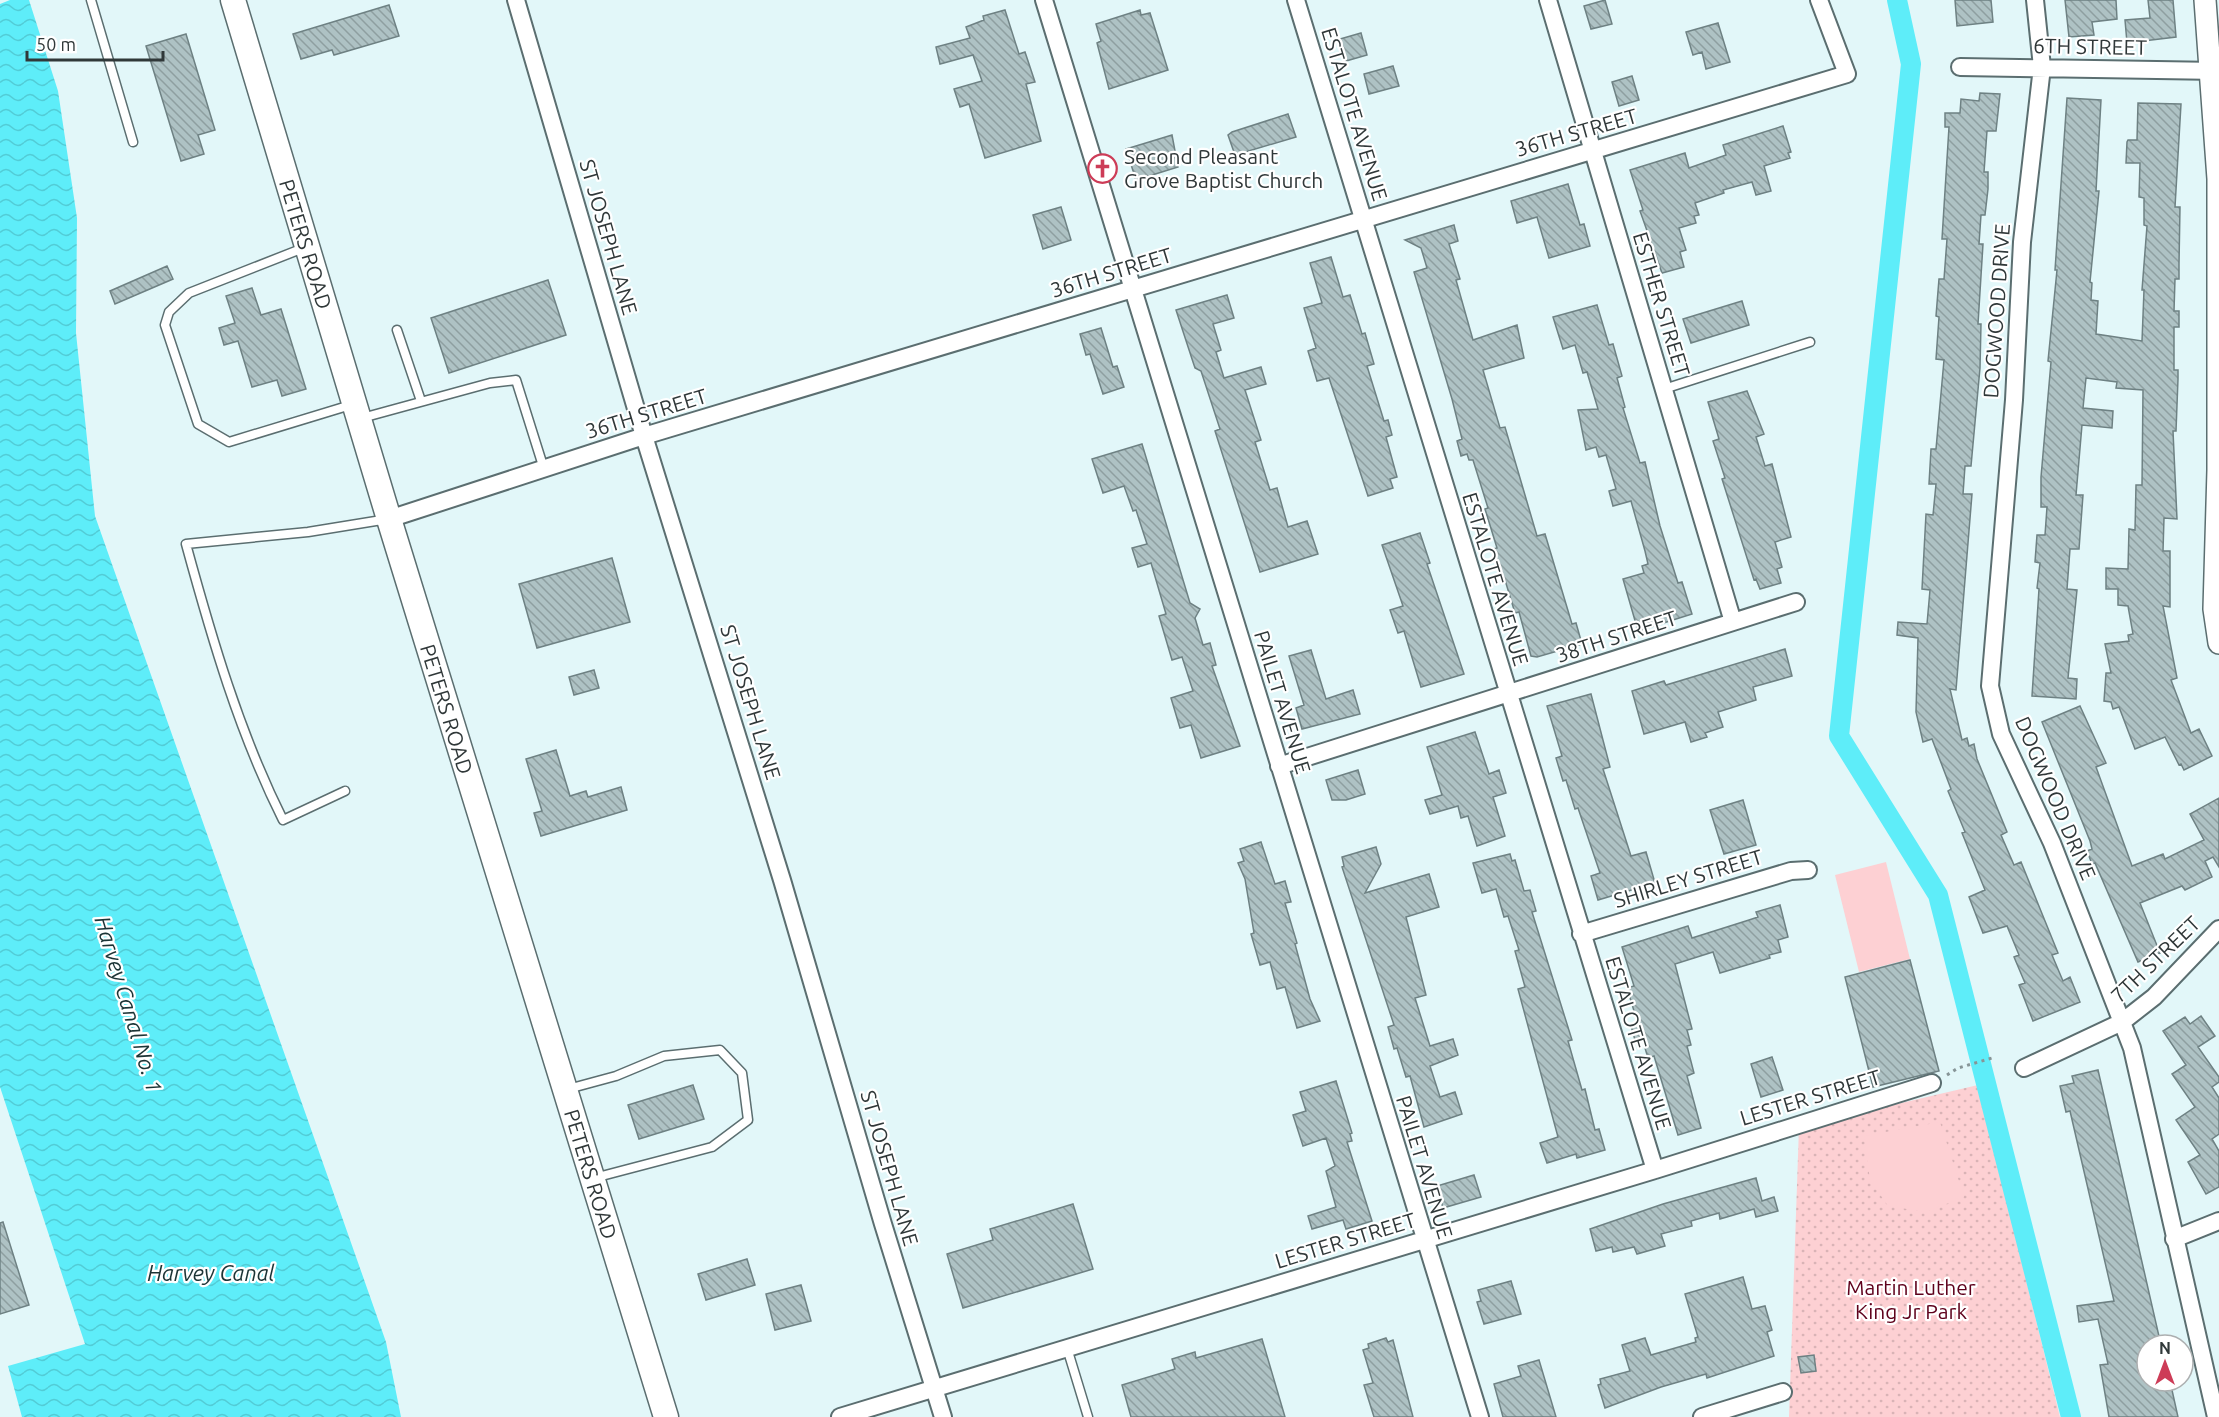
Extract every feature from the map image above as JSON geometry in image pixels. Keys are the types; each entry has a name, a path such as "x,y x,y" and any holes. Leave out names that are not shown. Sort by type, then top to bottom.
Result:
{"main road":[{"name":"PETERS ROAD","path":"233,0 389,519 666,1417"}],"street":[{"name":"ST JOSEPH LANE","path":"516,0 644,436 779,868 883,1224 943,1417"},
{"name":"PAILET AVENUE","path":"1044,0 1480,1417"},
{"name":"ESTALOTE AVENUE","path":"1296,0 1655,1170"},
{"name":"ESTHER STREET","path":"1548,0 1733,622"},
{"name":"36TH STREET","path":"389,519 644,436 1847,74 1819,0"},
{"name":"DOGWOOD DRIVE","path":"2035,0 2042,67 2022,242 2014,400 1990,686 2001,734 2052,843 2132,1048 2216,1417"},
{"path":"2205,0 2214,71 2218,179 2218,470 2214,609 2219,643"},
{"name":"6TH STREET","path":"1959,67 2214,71"},
{"name":"38TH STREET","path":"1279,766 1508,696 1796,602"},
{"name":"SHIRLEY STREET","path":"1581,933 1791,871 1808,870"},
{"name":"7TH STREET","path":"2024,1068 2122,1022 2154,997 2219,928"},
{"name":"LESTER STREET","path":"840,1417 1655,1170 1932,1083"},
{"path":"2174,1239 2219,1221"},
{"path":"1702,1417 1784,1392"}],"lane":[{"path":"91,0 132,142"},
{"path":"307,246 189,293 169,312 165,325 198,424 229,442 356,411 421,402 490,382 516,380 544,469"},
{"path":"397,330 421,402"},
{"path":"1664,388 1810,342"},
{"path":"345,791 283,820 266,786 218,663 186,544 308,532 389,519"},
{"path":"565,1090 616,1076 664,1056 720,1050 742,1073 748,1120 712,1147 592,1178"},
{"path":"1067,1348 1088,1417"}],"path":[{"path":"1958,1068 1992,1058"}],"green space":[{"path":"1886,862 1910,959 1859,972 1835,875"},
{"name":"Martin Luther King Jr Park","path":"1978,1085 2060,1417 1789,1417 1799,1127"},
{"path":"1940,1122 1964,1197 1926,1212 1888,1206 1870,1180 1864,1136"}],"water":[{"name":"Harvey Canal","path":"10,0 29,0 58,91 77,218 76,333 95,516 386,1342 401,1417 22,1417 8,1366 85,1344 0,1087 0,4"}],"building":[{"path":"1605,0 1612,24 1591,29 1584,6"},
{"path":"1955,0 1991,0 1993,22 1957,26"},
{"path":"2065,0 2116,0 2117,19 2092,22 2094,35 2069,37"},
{"path":"2148,0 2173,0 2176,37 2127,43 2125,20 2150,18"},
{"path":"389,5 399,36 334,55 332,50 301,59 293,34"},
{"path":"1005,10 1019,54 1025,52 1035,82 1026,84 1041,141 985,158 969,104 960,107 954,89 982,81 973,55 940,64 936,47 970,38 966,27 984,20 983,16"},
{"path":"1140,10 1141,15 1150,13 1168,70 1109,89 1097,43 1101,41 1096,24"},
{"path":"1718,23 1730,62 1706,69 1702,52 1693,55 1686,32"},
{"path":"1361,33 1367,55 1346,61 1340,39"},
{"path":"186,34 215,130 198,135 204,154 181,161 146,46"},
{"path":"1393,66 1399,86 1369,94 1364,74"},
{"path":"1632,76 1639,100 1619,106 1612,82"},
{"path":"1980,93 2000,94 1996,131 1987,131 1984,172 1988,172 1988,189 1985,215 1981,215 1979,244 1983,244 1978,324 1981,324 1980,368 1971,466 1965,466 1963,494 1972,494 1956,690 1950,689 1962,740 1967,738 1969,746 1974,744 1977,759 2007,832 2001,835 2014,865 2021,862 2058,953 2052,955 2063,981 2070,977 2080,1002 2033,1021 2019,985 2025,983 2014,957 2019,955 2007,926 1983,933 1969,897 1985,890 1962,833 1965,832 1948,791 1951,789 1932,739 1923,742 1916,712 1918,638 1897,635 1898,622 1927,624 1930,590 1922,589 1926,514 1933,515 1936,484 1929,484 1931,449 1936,449 1944,360 1936,359 1939,317 1936,316 1939,279 1944,279 1947,239 1942,239 1949,127 1945,127 1945,113 1960,113 1961,99 1979,101"},
{"path":"2067,98 2101,100 2096,191 2099,191 2090,282 2092,283 2091,300 2098,301 2096,334 2142,341 2144,290 2142,290 2147,226 2144,225 2144,198 2139,197 2140,163 2126,163 2127,142 2137,140 2138,103 2181,104 2175,207 2180,207 2179,279 2175,279 2174,311 2179,311 2179,327 2174,327 2174,370 2178,370 2176,431 2173,431 2177,519 2164,518 2163,551 2170,551 2170,607 2163,606 2177,678 2171,680 2191,733 2199,729 2212,756 2184,770 2181,764 2179,765 2165,737 2135,749 2119,707 2113,709 2111,702 2104,701 2106,673 2111,673 2105,644 2129,641 2128,635 2133,634 2128,606 2118,605 2118,589 2106,589 2106,568 2128,569 2129,529 2135,530 2136,485 2142,485 2143,390 2116,388 2117,382 2086,378 2083,408 2113,411 2112,428 2082,425 2076,495 2083,495 2079,549 2070,549 2067,589 2077,590 2068,678 2077,679 2076,699 2032,696 2040,563 2035,562 2037,535 2045,535 2047,507 2041,507 2041,477 2051,362 2048,361 2057,270 2055,270"},
{"path":"1288,114 1296,137 1235,155 1228,135"},
{"path":"1783,126 1791,152 1788,153 1790,158 1764,166 1771,191 1756,195 1752,182 1723,190 1724,193 1695,203 1699,215 1694,216 1696,223 1679,228 1686,250 1680,252 1684,267 1662,273 1640,211 1643,210 1630,170 1685,153 1689,168 1726,155 1723,145"},
{"path":"1172,135 1178,167 1136,180 1126,149"},
{"path":"1568,184 1580,225 1584,224 1590,246 1549,258 1537,217 1517,223 1511,201"},
{"path":"1061,207 1071,240 1043,249 1033,215"},
{"path":"1454,225 1458,241 1449,244 1460,279 1456,280 1473,340 1517,325 1524,358 1483,370 1500,428 1505,427 1537,536 1545,534 1572,624 1576,623 1582,644 1537,657 1531,656 1519,612 1515,613 1505,580 1502,580 1493,549 1497,548 1485,509 1488,508 1473,460 1469,460 1467,454 1461,456 1457,441 1462,439 1452,399 1414,272 1427,268 1421,248 1405,240"},
{"path":"1331,257 1343,297 1350,295 1362,334 1365,333 1374,364 1367,366 1384,421 1388,420 1392,435 1386,437 1397,477 1390,479 1393,488 1368,496 1329,378 1317,381 1308,351 1316,348 1304,308 1322,303 1310,263"},
{"path":"167,266 173,279 115,304 110,291"},
{"path":"548,280 566,335 449,373 431,318"},
{"path":"252,288 261,315 281,309 306,389 282,396 277,380 252,387 238,341 224,345 219,328 235,323 226,296"},
{"path":"1227,295 1234,318 1213,324 1221,350 1216,352 1224,378 1261,367 1266,384 1245,390 1261,440 1255,442 1270,490 1277,488 1288,527 1307,521 1318,554 1260,572 1215,431 1220,429 1201,371 1195,368 1176,310"},
{"path":"1742,301 1749,325 1691,343 1683,319"},
{"path":"1597,305 1609,345 1613,344 1622,376 1617,378 1625,407 1623,408 1640,463 1645,462 1660,526 1678,583 1682,582 1692,614 1638,631 1623,579 1644,573 1642,566 1648,564 1645,551 1631,501 1613,506 1609,491 1616,489 1606,455 1599,457 1596,447 1586,450 1578,410 1598,409 1587,372 1583,373 1575,345 1563,349 1553,317"},
{"path":"1101,328 1113,367 1117,366 1124,387 1103,394 1090,354 1086,355 1080,334"},
{"path":"1747,391 1764,434 1756,437 1765,466 1772,464 1791,537 1775,542 1782,567 1777,569 1781,583 1760,589 1756,579 1754,580 1722,479 1725,478 1713,441 1719,439 1708,402"},
{"path":"1142,444 1190,603 1200,609 1195,618 1203,645 1210,643 1216,665 1212,666 1240,746 1201,758 1191,725 1180,728 1171,698 1193,691 1182,657 1172,660 1159,616 1166,614 1151,563 1138,567 1132,548 1147,544 1136,510 1133,511 1124,486 1103,493 1092,459"},
{"path":"1420,533 1430,563 1427,564 1464,674 1421,687 1404,631 1398,633 1390,610 1403,606 1382,545"},
{"path":"612,558 630,622 537,648 519,584"},
{"path":"1785,649 1792,676 1753,687 1756,700 1718,712 1723,727 1705,733 1707,737 1691,742 1685,722 1644,734 1632,691 1664,681 1666,685"},
{"path":"1311,650 1326,699 1353,690 1360,714 1302,729 1296,708 1304,705 1289,656"},
{"path":"594,670 599,688 574,695 569,677"},
{"path":"1591,694 1610,767 1603,769 1631,856 1646,852 1655,883 1598,900 1591,876 1600,873 1578,808 1575,809 1566,780 1563,781 1556,758 1562,756 1547,706"},
{"path":"2080,706 2106,763 2096,767 2132,866 2163,854 2165,859 2204,840 2190,814 2219,798 2219,867 2213,857 2205,861 2212,877 2185,890 2182,886 2140,903 2160,953 2138,962 2095,863 2092,864 2087,851 2092,849 2090,841 2042,722"},
{"path":"1475,732 1489,774 1499,770 1506,793 1493,797 1505,836 1477,846 1468,816 1461,818 1458,806 1430,814 1425,800 1442,795 1427,747"},
{"path":"556,750 570,796 586,791 588,797 621,787 627,810 541,836 534,813 542,811 526,759"},
{"path":"1358,770 1365,794 1346,800 1332,800 1326,780"},
{"path":"1743,800 1756,845 1724,854 1710,810"},
{"path":"1261,842 1275,884 1285,881 1291,902 1285,903 1297,943 1295,944 1310,999 1320,1021 1297,1028 1285,987 1277,989 1270,962 1260,965 1251,934 1254,933 1245,879 1238,863 1244,861 1240,849"},
{"path":"1376,847 1381,864 1365,893 1429,874 1439,907 1406,917 1426,995 1415,998 1430,1046 1453,1039 1458,1055 1430,1066 1440,1097 1455,1092 1462,1114 1424,1127 1410,1076 1406,1077 1397,1048 1394,1049 1388,1027 1394,1025 1342,867 1344,866 1342,857"},
{"path":"1510,854 1512,861 1515,860 1524,891 1530,890 1536,911 1532,912 1572,1040 1568,1041 1582,1090 1585,1089 1595,1130 1599,1129 1605,1150 1577,1158 1576,1154 1547,1163 1540,1143 1558,1137 1518,989 1525,987 1515,951 1519,950 1508,916 1504,917 1496,889 1482,893 1473,863"},
{"path":"1780,905 1788,937 1778,940 1781,952 1769,955 1770,958 1720,973 1713,952 1675,964 1692,1029 1687,1030 1691,1045 1687,1046 1694,1073 1687,1076 1701,1128 1678,1135 1654,1056 1648,1058 1642,1038 1635,1040 1631,1026 1638,1024 1627,988 1634,986 1622,947 1688,926 1692,938 1758,917 1756,912"},
{"path":"1910,960 1939,1071 1873,1087 1845,977"},
{"path":"2201,1016 2215,1036 2198,1047 2219,1077 2219,1082 2212,1087 2219,1098 2219,1134 2212,1139 2219,1151 2219,1187 2206,1194 2188,1162 2200,1155 2176,1120 2195,1107 2172,1074 2186,1065 2163,1031 2185,1017 2190,1024"},
{"path":"1772,1057 1783,1090 1761,1097 1751,1064"},
{"path":"2098,1070 2158,1333 2135,1333 2135,1393 2173,1393 2178,1417 2109,1417 2100,1365 2108,1364 2098,1319 2079,1322 2077,1306 2114,1301 2070,1111 2066,1112 2060,1086 2074,1083 2072,1076"},
{"path":"1336,1081 1352,1133 1350,1134 1352,1141 1347,1142 1372,1221 1346,1229 1343,1220 1312,1229 1308,1216 1336,1207 1326,1171 1335,1166 1326,1138 1303,1146 1293,1115 1306,1111 1300,1092"},
{"path":"693,1085 704,1119 639,1139 628,1105"},
{"path":"1474,1175 1481,1197 1443,1208 1437,1186"},
{"path":"1756,1178 1762,1201 1774,1197 1778,1211 1756,1217 1754,1209 1720,1219 1719,1213 1691,1221 1692,1226 1661,1234 1665,1246 1637,1254 1634,1247 1613,1252 1612,1247 1596,1251 1590,1229 1663,1204"},
{"path":"1073,1204 1093,1269 963,1308 947,1254 993,1240 990,1229"},
{"path":"3,1222 29,1305 0,1314 0,1223"},
{"path":"747,1259 755,1285 706,1300 698,1274"},
{"path":"1743,1277 1752,1309 1765,1306 1772,1330 1767,1332 1774,1356 1707,1378 1706,1374 1661,1387 1605,1408 1598,1385 1601,1384 1600,1379 1630,1371 1622,1345 1645,1338 1651,1355 1696,1342 1695,1338 1698,1337 1685,1294"},
{"path":"1511,1281 1521,1314 1484,1324 1477,1302 1481,1301 1478,1290"},
{"path":"801,1285 811,1321 775,1330 766,1294"},
{"path":"1386,1338 1388,1342 1393,1340 1413,1417 1374,1417 1364,1385 1373,1383 1363,1350 1369,1348 1368,1344"},
{"path":"1262,1339 1285,1417 1131,1417 1122,1385 1175,1369 1172,1359 1195,1352 1196,1358"},
{"path":"1814,1355 1816,1371 1801,1373 1798,1357"},
{"path":"1539,1360 1556,1417 1503,1417 1494,1384 1521,1376 1518,1366"}],"waterway":[{"path":"1897,0 1911,64 1839,736 1938,895 2071,1417"}],"place":[{"name":"Second Pleasant Grove Baptist Church","path":"1103,168"}],"water label":[{"name":"Harvey Canal No. 1","path":"129,1004"}]}
